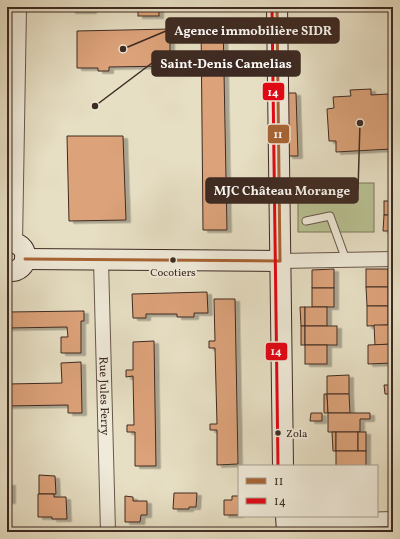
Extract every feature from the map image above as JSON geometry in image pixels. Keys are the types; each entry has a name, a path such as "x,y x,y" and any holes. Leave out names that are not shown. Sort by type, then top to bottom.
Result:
{"street":[{"path":"7,271 17,270 21,267 14,247 12,7"},
{"path":"14,247 19,7"},
{"path":"276,7 283,465"},
{"path":"14,247 101,260 280,261 393,259"},
{"name":"Rue Jules Ferry","path":"101,260 108,532"},
{"path":"286,523 393,518"}],"lane":[{"path":"306,221 330,216 346,260"}],"green space":[{"path":"298,183 374,183 374,232 298,232"}],"building":[{"path":"70,7 92,7 92,11 71,11"},
{"path":"138,7 159,7 159,16 138,16"},
{"path":"223,20 227,230 203,230 201,21"},
{"path":"170,29 170,66 109,67 109,71 98,71 98,68 77,68 77,31"},
{"path":"371,89 371,95 388,94 389,106 393,106 393,137 390,137 391,149 336,152 336,141 329,141 327,109 334,108 333,97 351,96 350,90"},
{"path":"285,93 296,93 298,156 288,156"},
{"path":"67,136 123,136 126,220 69,221"},
{"path":"384,201 393,201 393,215 384,215"},
{"path":"384,215 393,215 393,231 383,231"},
{"path":"334,269 334,288 312,288 312,270"},
{"path":"366,269 388,269 388,287 366,287"},
{"path":"366,287 388,287 388,306 367,306"},
{"path":"312,288 334,288 334,307 312,307"},
{"path":"207,292 208,313 194,313 194,317 177,317 177,314 146,314 146,318 133,318 132,294"},
{"path":"214,299 235,299 238,464 217,465 217,430 210,430 210,424 217,424 215,348 209,348 209,341 215,341"},
{"path":"367,306 388,306 388,325 367,326"},
{"path":"300,307 305,307 305,326 301,326"},
{"path":"305,307 327,307 327,326 305,326"},
{"path":"84,311 84,321 81,321 81,353 61,353 61,337 68,337 67,327 7,328 7,312"},
{"path":"374,325 393,325 393,344 375,345"},
{"path":"301,326 305,326 305,345 301,345"},
{"path":"305,326 337,326 337,345 305,345"},
{"path":"154,341 156,466 135,466 135,432 127,432 127,425 134,425 133,376 126,377 126,370 133,370 133,342"},
{"path":"393,344 393,363 368,364 368,345"},
{"path":"305,345 327,345 327,364 305,364"},
{"path":"81,362 82,413 68,413 68,405 7,406 7,384 62,383 61,363"},
{"path":"349,375 349,394 327,394 327,376"},
{"path":"384,385 390,385 390,394 385,394"},
{"path":"324,394 327,394 328,413 324,413"},
{"path":"327,394 349,394 350,413 328,413"},
{"path":"311,413 322,413 322,421 310,421"},
{"path":"328,413 370,413 370,419 360,419 360,432 328,432"},
{"path":"332,432 336,432 336,451 333,451"},
{"path":"336,432 358,432 358,451 336,451"},
{"path":"358,432 366,432 366,451 358,451"},
{"path":"336,451 366,451 366,465 336,465"},
{"path":"39,475 55,476 56,494 39,494"},
{"path":"7,483 11,483 11,501 7,501"},
{"path":"174,493 197,493 196,507 189,507 189,509 173,509"},
{"path":"38,494 54,494 54,497 66,497 67,519 38,517"},
{"path":"125,496 133,497 133,501 147,501 147,515 141,515 140,522 125,522"},
{"path":"232,496 238,496 238,515 224,515 224,500 232,500"}],"transit line":[{"name":"14","path":"272,7 278,465"},
{"name":"11","path":"277,7 280,261"},
{"name":"11","path":"25,259 280,261"}],"place":[{"name":"Agence immobilière SIDR","path":"123,49"},
{"name":"Saint-Denis Camelias","path":"95,106"},
{"name":"MJC Château Morange","path":"360,123"},
{"name":"Cocotiers","path":"173,260"},
{"name":"Zola","path":"278,433"}]}
